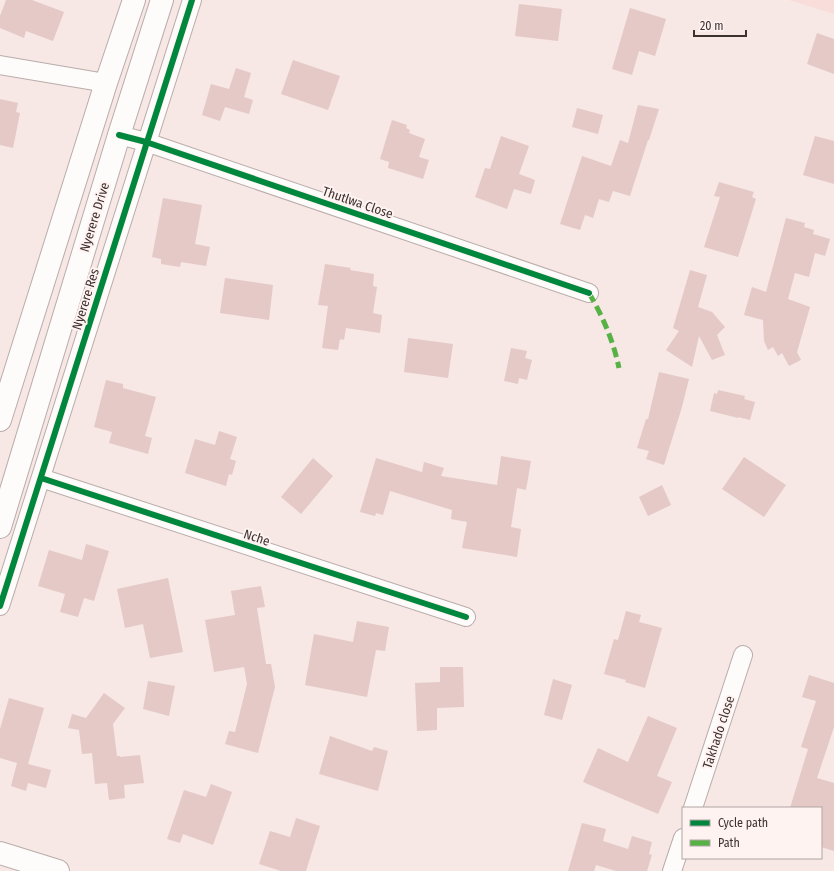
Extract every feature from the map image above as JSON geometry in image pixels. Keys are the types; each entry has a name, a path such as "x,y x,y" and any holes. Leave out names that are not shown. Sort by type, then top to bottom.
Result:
{"main road":[{"path":"0,420 106,83 134,0"},
{"name":"Nyerere Drive","path":"0,527 119,135 162,0"},
{"path":"0,853 58,871"}],"street":[{"name":"Nyerere Res","path":"0,606 192,0"},
{"path":"0,65 106,83"},
{"name":"Thutlwa Close","path":"119,135 146,142 589,293"},
{"name":"Nche","path":"41,478 466,617"},
{"name":"Takhado close","path":"693,807 743,655"},
{"path":"672,871 682,841"}],"shaded area":[{"path":"789,0 834,0 834,14"}],"building":[{"path":"6,0 32,0 64,12 53,41 26,31 24,38 0,28 0,16"},
{"path":"519,4 562,9 558,41 515,36"},
{"path":"630,8 666,19 655,56 639,51 632,75 612,69"},
{"path":"817,33 834,39 834,74 807,64"},
{"path":"293,60 340,76 328,110 281,94"},
{"path":"236,68 251,73 244,97 253,100 249,114 225,107 220,121 202,115 211,84 229,89"},
{"path":"0,99 18,103 16,112 20,113 13,148 0,145"},
{"path":"638,105 659,109 630,196 613,191 609,202 599,199 593,218 585,215 580,230 560,224 582,156 611,166 620,140 628,143"},
{"path":"577,108 603,115 598,134 572,127"},
{"path":"392,120 407,125 406,128 410,130 409,133 425,139 419,157 429,160 423,179 388,168 389,162 380,159"},
{"path":"501,136 529,146 519,174 535,180 531,194 514,189 507,209 475,197 485,168 490,169"},
{"path":"815,136 834,141 834,184 803,175"},
{"path":"719,182 754,192 752,197 756,199 738,257 704,247 720,197 714,196"},
{"path":"163,198 202,205 195,244 210,247 206,266 181,262 180,267 161,264 161,259 152,257"},
{"path":"786,218 805,223 804,227 814,230 813,234 830,239 825,256 815,253 809,277 795,273 788,299 810,307 797,352 801,360 789,366 782,353 778,356 773,347 768,350 764,341 763,320 744,315 752,287 766,292"},
{"path":"325,264 351,268 350,270 374,274 373,286 377,287 373,313 382,315 380,333 346,328 344,340 340,339 338,350 322,348 328,306 318,305"},
{"path":"690,270 707,275 698,307 712,312 725,327 717,335 725,355 712,360 699,336 692,367 666,350 679,331 673,328"},
{"path":"225,278 273,285 269,320 220,313"},
{"path":"408,338 453,344 448,378 404,372"},
{"path":"511,348 527,351 525,358 532,360 527,380 519,378 518,384 504,381"},
{"path":"659,372 689,379 664,465 646,459 649,451 637,448 646,419 648,419"},
{"path":"106,380 123,384 123,388 156,397 145,436 152,438 148,454 109,443 112,432 94,427"},
{"path":"718,390 745,396 744,399 755,402 750,420 710,411 714,393 717,394"},
{"path":"219,431 237,437 230,459 236,461 232,475 229,474 226,486 185,473 195,439 215,445"},
{"path":"501,456 531,461 526,490 517,488 511,527 521,529 517,557 462,548 467,522 451,519 452,510 390,491 383,515 376,513 375,516 360,512 376,458 422,472 424,462 444,468 441,476 497,485"},
{"path":"744,457 786,485 764,517 722,489"},
{"path":"313,458 333,476 301,514 281,497"},
{"path":"662,485 671,505 648,516 639,497"},
{"path":"86,544 109,551 94,601 84,598 78,617 60,612 65,594 38,586 49,550 82,560"},
{"path":"168,578 183,652 150,658 143,624 125,628 117,589"},
{"path":"261,586 265,607 257,608 266,664 271,664 275,687 258,753 225,744 229,731 235,732 247,684 244,667 214,672 205,620 235,615 231,591"},
{"path":"626,611 641,615 639,622 662,628 645,688 625,682 626,680 604,674 614,639 618,640"},
{"path":"357,621 389,627 385,651 376,650 367,697 305,685 314,634 353,642"},
{"path":"440,667 463,667 464,707 437,708 437,730 417,731 415,683 440,682"},
{"path":"809,675 834,683 834,727 817,778 834,783 834,851 822,847 822,807 790,807 808,749 801,747 816,701 802,697"},
{"path":"553,679 572,685 562,720 544,715"},
{"path":"148,681 175,686 169,716 143,709"},
{"path":"104,693 125,708 113,724 117,756 140,755 144,783 124,785 125,798 109,800 107,783 95,784 92,753 82,754 79,730 68,728 72,714 86,718"},
{"path":"9,698 44,708 28,764 51,770 46,788 28,783 26,791 11,786 17,763 0,758 0,729"},
{"path":"648,716 677,728 657,776 672,782 658,814 583,782 598,748 628,762"},
{"path":"330,736 372,751 374,747 388,751 378,791 319,774"},
{"path":"211,784 232,792 213,845 183,834 180,843 167,839 184,790 206,797"},
{"path":"296,818 320,826 306,871 281,871 259,864 270,831 290,837"},
{"path":"582,823 606,829 603,841 628,849 632,836 652,842 649,854 652,855 647,871 616,871 596,865 594,871 568,871"}],"marked path":[{"path":"589,293 607,329 619,368"}],"cycle path":[{"path":"0,606 192,0"},
{"path":"119,135 146,142 589,293"},
{"path":"41,478 466,617"}]}
